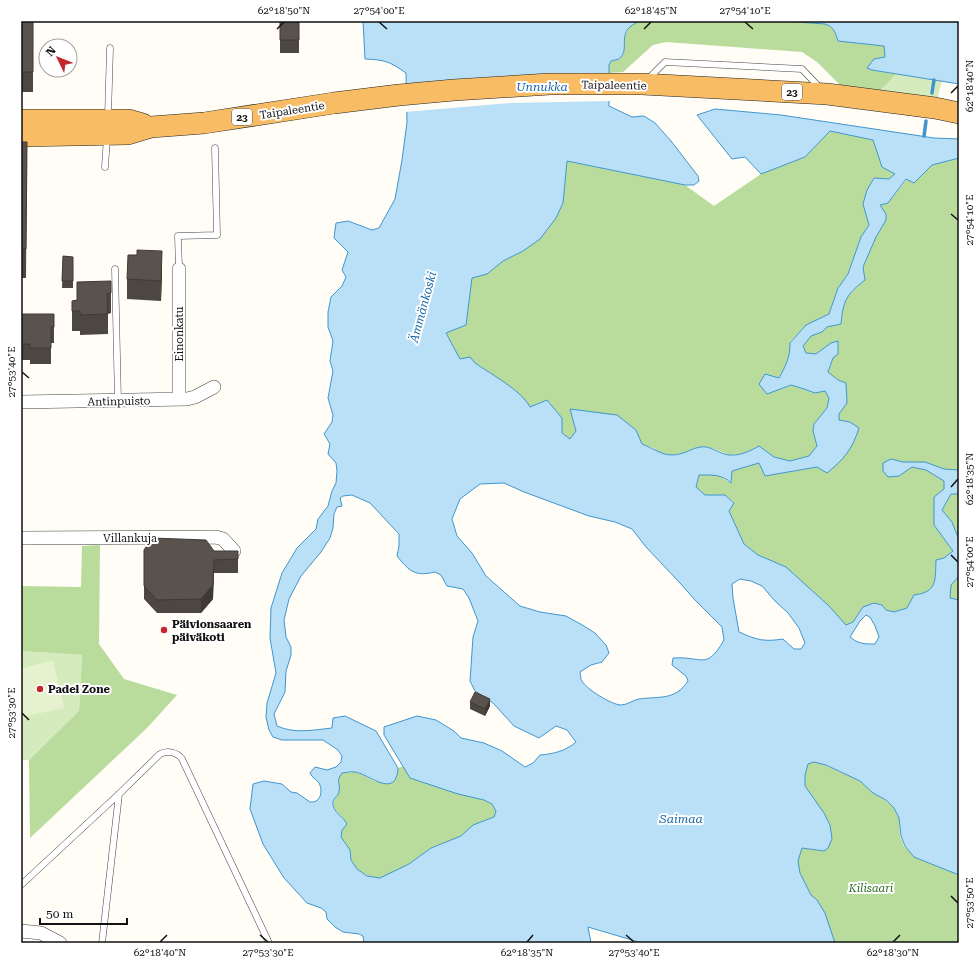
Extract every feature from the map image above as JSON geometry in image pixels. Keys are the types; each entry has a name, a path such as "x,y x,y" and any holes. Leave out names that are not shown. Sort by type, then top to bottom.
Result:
{"highway":[{"name":"Taipaleentie","path":"21,120 107,127 128,134 151,127 204,123 399,95 550,84 633,84 827,94 920,106 959,113"},
{"name":"Taipaleentie","path":"21,136 107,127"}],"street":[{"name":"Einonkatu","path":"178,400 179,269"},
{"name":"Antinpuisto","path":"21,402 178,400 195,397 214,387"},
{"name":"Villankuja","path":"21,538 216,537 223,539 234,551"},
{"path":"21,931 41,933 53,941"}],"lane":[{"path":"105,167 110,48"},
{"path":"179,269 178,236 217,235 215,148"},
{"path":"115,269 118,401"},
{"path":"21,884 119,794 162,752 174,753 179,756 269,943"},
{"path":"102,943 119,794"}],"green space":[{"path":"640,21 783,21 825,24 834,30 838,41 884,46 885,57 872,70 896,74 880,91 841,86 817,62 802,52 666,42 653,45 623,72 609,73 609,65 611,61 620,59 624,53 624,38 630,26"},
{"path":"896,74 942,81 937,100 880,91"},
{"path":"830,131 873,140 882,167 896,174 889,179 874,178 867,190 863,204 869,225 861,237 848,274 838,288 829,314 806,325 790,342 790,350 786,364 780,376 767,394 791,385 815,393 825,391 829,398 827,408 814,424 813,431 818,446 810,456 790,461 774,457 759,446 748,453 729,455 712,448 670,455 661,454 653,448 642,444 636,430 570,409 576,431 570,439 530,407 515,390 470,358 460,359 446,333 466,325 472,278 487,274 503,261 523,251 564,190 567,161 685,185 714,206 761,174 805,157"},
{"path":"959,158 959,470 944,469 925,462 903,462 891,459 899,476 912,467 926,470 945,481 934,525 953,551 944,558 936,560 934,584 927,591 914,595 907,608 894,612 886,610 882,605 874,603 863,607 853,622 846,626 829,606 786,568 758,555 744,544 729,511 734,502 725,495 705,495 696,487 699,475 715,474 731,483 732,471 759,463 765,476 817,467 850,422 839,420 839,414 847,403 838,380 828,373 833,358 831,343 816,354 806,353 803,346 810,336 822,332 827,327 841,324 843,309 847,298 854,289 865,280 863,267 876,237 886,220 886,214 879,205 888,203 907,179 914,183 932,164"},
{"path":"951,494 959,494 959,540 952,522 942,510"},
{"path":"100,545 99,644 124,679 177,695 147,728 30,838 29,760 79,711 82,655 21,651 21,586 81,587 82,546"},
{"path":"959,576 959,600 950,599 951,585"},
{"path":"21,651 82,655 79,711 29,760 21,760"},
{"name":"Padel Zone","path":"53,660 64,708 22,717 21,669"},
{"name":"Kilisaari","path":"814,762 825,765 860,781 873,793 885,800 894,808 899,818 900,836 904,846 914,857 959,875 959,943 835,943 800,873 797,861 802,848 823,851 828,848 813,798 805,786 805,775 808,764"},
{"path":"404,766 411,778 484,800 492,804 496,811 494,817 473,825 461,836 431,848 409,864 380,878 367,876 357,869 351,860 350,850 341,837 344,819 334,805 335,798 340,789 338,779 342,773 355,772 374,781 390,784 394,781 398,773 398,768"}],"water":[{"name":"Saimaa","path":"363,21 641,21 628,29 624,39 623,54 619,59 611,61 609,65 609,106 632,117 644,116 655,123 698,176 699,181 694,185 685,185 567,161 563,203 556,218 540,239 523,251 503,261 487,274 472,278 466,325 446,333 460,359 470,357 475,363 513,389 526,401 530,407 547,400 562,418 562,433 570,439 576,431 570,409 617,415 636,430 642,444 669,455 704,447 729,455 737,455 759,446 774,457 790,461 809,456 817,446 813,431 814,424 827,408 829,398 825,391 815,393 791,385 767,394 759,384 765,374 779,378 787,361 790,343 806,325 829,314 838,288 848,274 861,237 869,225 863,204 867,190 874,178 889,179 895,174 882,167 873,140 830,131 805,157 761,174 745,157 732,159 697,115 715,109 781,115 934,138 959,139 959,158 932,165 914,183 906,179 888,203 880,205 886,214 886,220 876,237 863,267 865,280 854,289 847,298 843,309 841,324 827,327 822,332 811,336 803,346 806,353 816,354 831,343 838,341 838,354 833,358 828,372 838,380 846,383 847,403 839,414 839,420 850,422 859,428 847,454 827,473 817,467 765,476 759,463 732,471 731,483 724,478 712,475 699,475 696,487 705,495 725,495 734,503 729,511 744,544 758,555 786,567 829,606 846,625 853,622 863,607 874,603 882,605 886,610 894,612 907,608 914,595 927,591 934,584 936,560 944,558 953,551 934,525 934,497 944,489 944,481 926,470 912,467 899,476 888,477 883,471 883,463 891,459 903,462 925,462 944,469 959,470 959,494 951,494 942,510 952,522 959,540 959,576 951,585 950,598 959,600 959,875 914,857 905,846 901,836 899,818 894,808 886,800 873,793 860,781 826,765 814,762 808,764 805,775 805,786 824,813 830,825 832,839 828,848 824,851 802,848 798,861 800,873 811,895 817,900 825,913 835,943 642,943 588,927 591,943 364,943 363,936 343,932 335,927 327,919 326,912 321,908 307,903 284,878 263,844 250,809 253,784 264,781 282,784 291,792 297,793 310,802 315,802 319,798 321,788 319,783 310,773 315,767 327,770 336,767 341,762 342,756 338,750 323,740 282,740 273,737 269,730 266,717 267,703 276,673 270,638 271,608 282,573 297,548 316,529 318,519 328,506 336,483 336,463 328,454 330,444 324,434 332,422 333,415 328,398 333,371 330,361 333,341 328,327 328,312 331,297 342,286 346,277 342,270 348,252 334,238 336,223 348,221 372,230 379,228 395,199 407,122 406,73 387,62 365,59","holes":["504,483 589,516 615,522 632,529 646,547 722,627 724,640 718,650 713,656 703,660 673,658 672,665 686,676 688,681 678,692 672,695 639,699 621,705 606,700 594,692 581,680 580,672 591,665 602,662 609,653 606,645 595,633 566,616 540,612 520,606 486,576 472,553 457,536 452,519 460,499 480,484","352,495 370,503 399,534 397,556 405,566 417,573 422,574 435,572 441,575 447,586 463,589 469,598 478,621 473,637 470,681 475,691 493,703 514,726 539,738 556,726 567,730 576,742 559,752 540,755 533,763 525,767 502,751 484,743 461,738 454,731 436,720 417,716 384,727 384,735 410,778 458,794 484,800 492,804 496,811 494,817 473,825 461,836 431,848 409,864 380,878 367,876 357,869 351,860 350,850 341,837 342,830 347,824 334,809 333,805 334,799 339,793 339,781 342,773 359,773 386,784 395,780 398,768 376,731 345,716 333,718 332,728 297,731 277,726 274,714 285,692 286,671 291,655 291,647 286,637 284,620 289,599 301,576 321,552 330,538 333,528 334,514 337,507 342,506 340,498 343,496","740,579 751,581 762,586 788,613 799,628 805,643 801,649 794,649 783,639 761,640 739,632 732,584","866,615 870,617 879,637 875,644 862,643 850,637 860,621"]},
{"path":"783,21 959,21 959,84 872,70 867,68 874,59 885,57 884,46 838,41 832,28 825,24"}],"pier":[{"path":"611,73 611,101 511,103 405,112 405,84 515,75"}],"building":[{"path":"21,21 33,21 33,72 21,72"},
{"path":"280,21 299,21 299,40 280,40"},
{"path":"21,142 27,142 26,249 21,249"},
{"path":"137,250 162,251 161,281 127,279 128,255 137,255"},
{"path":"63,256 73,257 73,281 62,281"},
{"path":"111,281 111,293 107,294 108,314 80,315 80,311 72,311 72,301 77,300 77,282"},
{"path":"21,314 54,314 54,327 51,327 51,348 30,348 30,344 21,344"},
{"path":"152,538 206,540 214,551 238,551 238,559 214,560 213,585 201,599 157,600 144,586 144,550"},
{"path":"475,692 490,699 485,709 470,702"}],"waterway":[{"path":"932,93 934,80"},
{"path":"924,136 926,121"}],"place":[{"name":"Päivionsaaren päiväkoti","path":"164,630"},
{"name":"Padel Zone","path":"40,689"}],"water label":[{"name":"Unnukka","path":"542,87"},
{"name":"Ämmänkoski","path":"423,307"}]}
